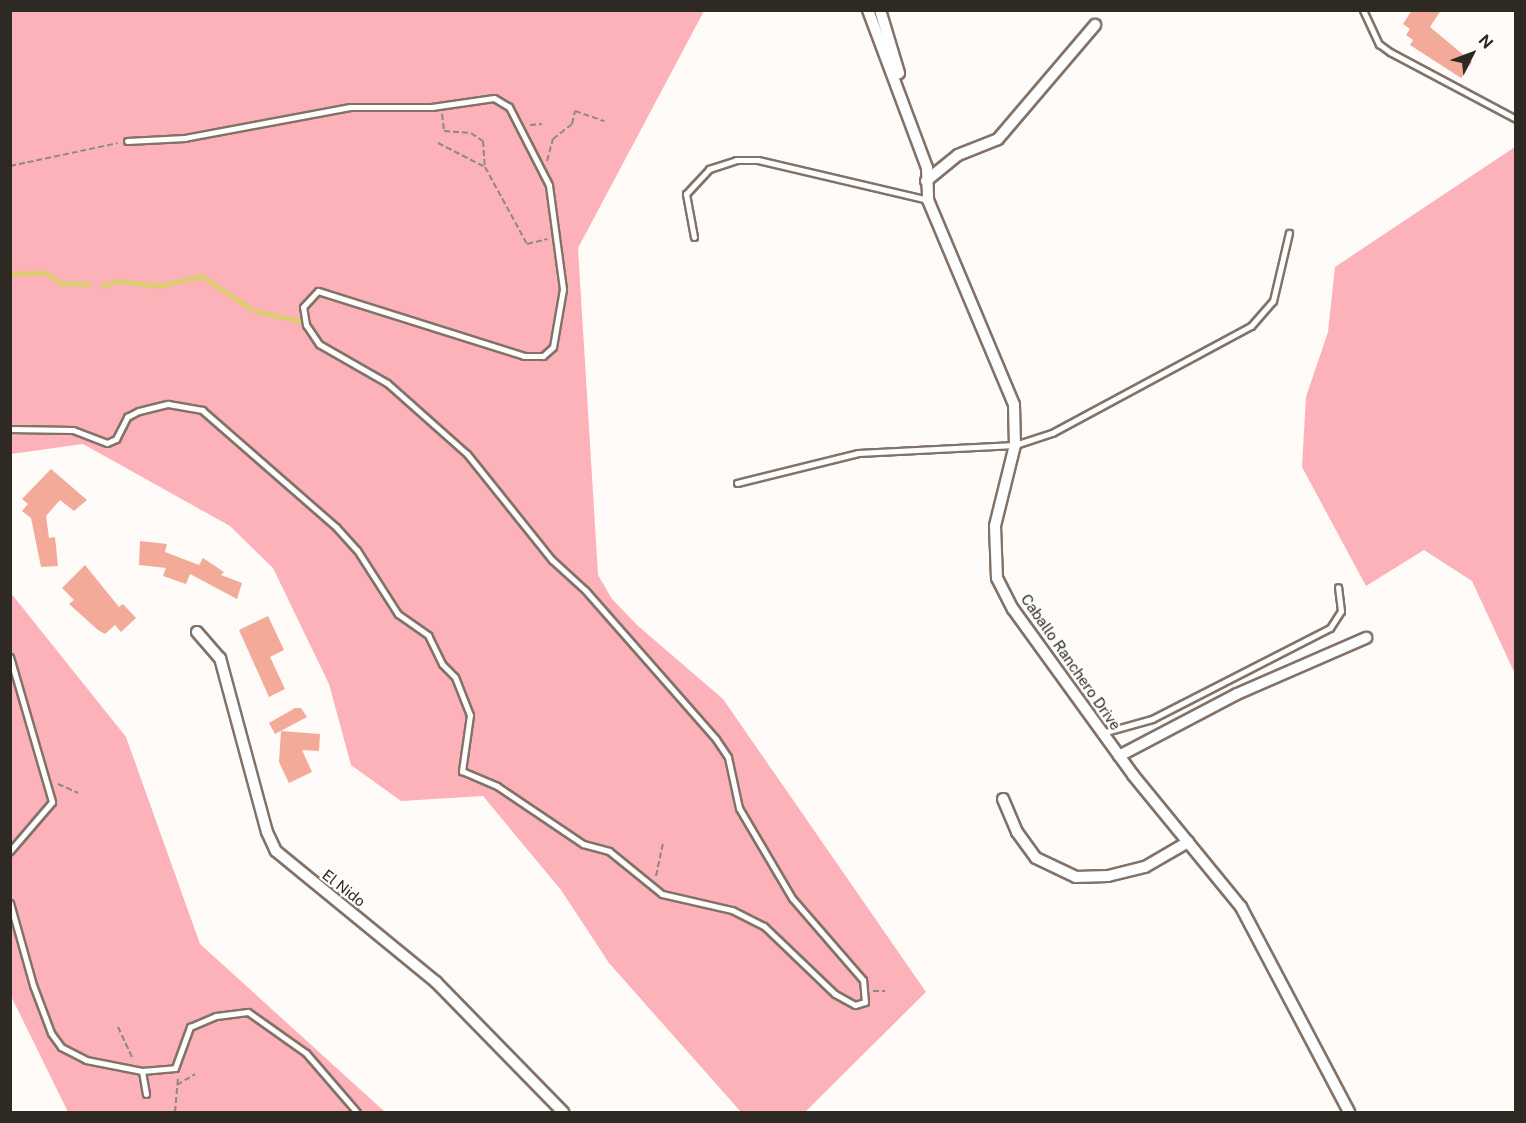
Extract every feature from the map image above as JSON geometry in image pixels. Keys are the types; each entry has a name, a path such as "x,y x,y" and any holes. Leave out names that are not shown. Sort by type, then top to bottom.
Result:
{"street":[{"name":"Caballo Ranchero Drive","path":"868,10 927,168 928,200 1005,380 1015,413 1015,445 995,526 997,578 1013,609 1119,756 1241,907 1349,1113"},
{"path":"880,10 927,168"},
{"path":"926,181 958,155 998,139 1095,25"},
{"name":"El Nido","path":"197,632 220,658 267,832 276,851 436,982 563,1113"},
{"path":"1119,756 1237,694 1366,638"},
{"path":"1003,799 1017,832 1036,858 1076,877 1108,876 1145,867 1188,842"}],"lane":[{"path":"1363,10 1379,44 1390,52 1515,119"},
{"path":"10,429 73,430 107,443 116,439 127,417 139,411 168,404 202,410 336,527 357,550 398,614 428,635 442,664 454,677 470,716 462,771 497,786 584,844 609,851 651,887 732,910 774,932 812,977 852,1004 865,1002 865,986 787,890 739,808 728,757 704,725 585,590 552,560 460,447 387,383 319,344 303,318 309,297 327,293 459,338 543,356 556,343 562,310 549,184 504,103 490,99 441,106 330,108 185,138 127,141"},
{"path":"694,237 686,194 708,169 736,160 758,160 928,200"},
{"path":"737,483 858,453 1015,445 1052,433 1251,326 1273,301 1289,233"},
{"path":"1102,733 1152,719 1330,627 1341,611 1338,587"},
{"path":"10,657 32,741 49,784 49,809 10,851"},
{"path":"10,903 33,985 51,1033 61,1047 86,1060 142,1071 175,1068 190,1028 216,1016 248,1012 306,1053 357,1113"},
{"path":"142,1071 146,1094"}],"path":[{"path":"441,106 444,131 471,133 483,141 485,167 526,244 556,237"},
{"path":"540,169 550,156 553,139 572,124 575,111 604,121"},
{"path":"10,166 127,141"},
{"path":"438,143 485,167"},
{"path":"49,784 63,784 78,793"},
{"path":"651,887 663,842"},
{"path":"865,986 877,994 885,991"},
{"path":"118,1027 142,1071"},
{"path":"175,1068 177,1085 175,1113"},
{"path":"177,1085 195,1074"}],"shaded area":[{"path":"11,11 704,11 578,248 598,575 612,599 637,625 723,699 926,992 805,1112 741,1112 609,963 561,890 483,796 401,801 351,765 329,684 273,568 230,526 83,444 11,454"},
{"path":"1515,147 1515,674 1472,581 1424,550 1366,586 1302,467 1306,397 1328,332 1335,267"},
{"path":"10,592 126,737 200,944 385,1112 68,1112 11,996"}],"building":[{"path":"1412,10 1441,10 1430,27 1472,62 1461,78 1410,45 1413,40 1406,35 1410,29 1403,24"},
{"path":"51,469 87,500 74,511 60,500 46,516 49,538 55,537 58,566 41,567 31,518 22,511 28,504 22,499"},
{"path":"140,541 167,544 165,552 199,565 203,558 224,572 221,575 242,583 237,599 190,574 186,584 163,576 166,568 139,565"},
{"path":"85,565 119,607 123,604 136,618 121,632 115,625 105,634 69,604 74,600 62,588"},
{"path":"268,616 284,650 270,657 285,689 269,697 239,630"},
{"path":"295,708 301,708 307,717 275,734 269,723"},
{"path":"281,731 320,734 319,751 302,750 312,772 289,783 279,762"}],"waterway":[{"path":"10,274 46,273 61,283 89,284"},
{"path":"102,286 119,281 159,286 201,276 250,308"},
{"path":"256,311 300,321"}]}
